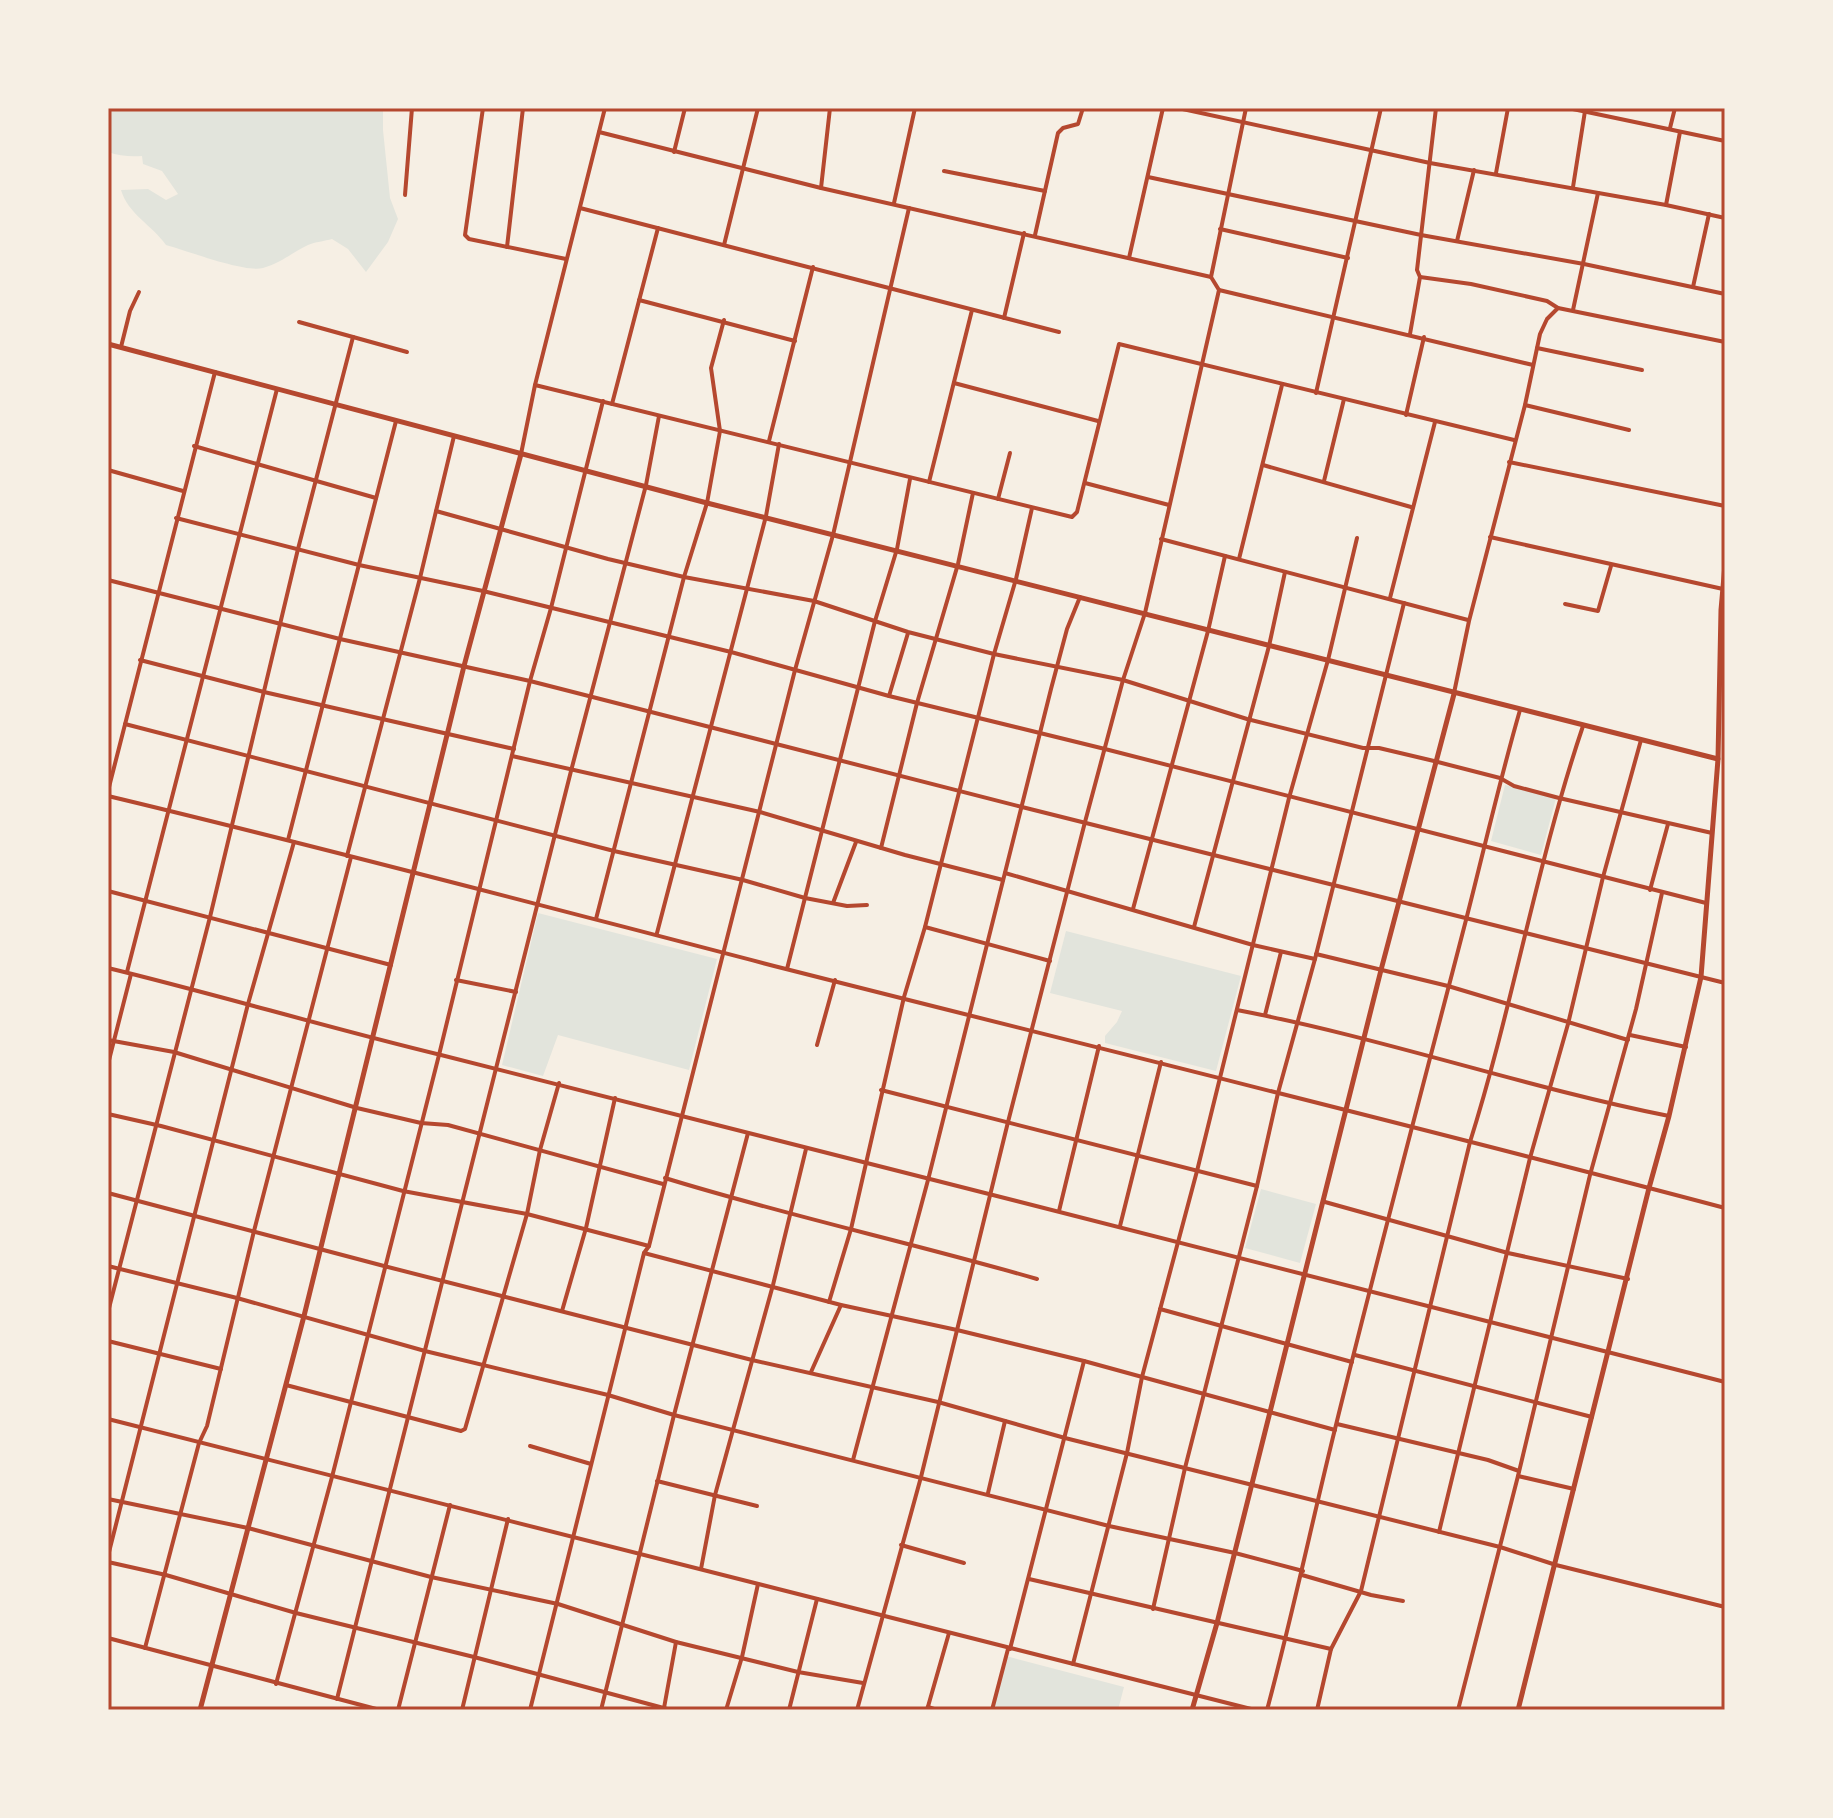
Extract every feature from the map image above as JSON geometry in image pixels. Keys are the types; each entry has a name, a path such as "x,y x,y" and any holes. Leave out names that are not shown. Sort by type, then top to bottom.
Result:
{"main road":[{"path":"108,344 707,503 958,564 1387,677 1722,760"},
{"path":"200,1710 304,1316 464,666 521,454"},
{"path":"1518,1710 1669,1116 1701,977 1709,904 1712,833 1722,760 1725,565"},
{"path":"1192,1710 1325,1202 1434,761 1454,694"}],"street":[{"path":"405,195 412,108"},
{"path":"483,108 465,235 469,239 566,259"},
{"path":"507,247 523,108"},
{"path":"521,454 535,385 605,108"},
{"path":"674,152 685,108"},
{"path":"724,245 758,108"},
{"path":"821,188 830,108"},
{"path":"894,203 915,108"},
{"path":"1035,235 1058,133 1063,128 1078,124 1083,108"},
{"path":"1129,258 1163,108"},
{"path":"1178,108 1430,163 1573,187 1725,218"},
{"path":"857,1710 921,1477 1085,822 1123,680 1145,613 1219,290 1211,277 1246,108"},
{"path":"1316,393 1381,108"},
{"path":"1410,334 1420,277 1417,270 1436,108"},
{"path":"1496,173 1508,108"},
{"path":"1568,108 1601,111 1725,141"},
{"path":"1670,128 1675,108"},
{"path":"1573,187 1585,111"},
{"path":"1666,205 1680,131"},
{"path":"599,132 821,188 1211,277"},
{"path":"1457,241 1474,170"},
{"path":"944,171 1045,191"},
{"path":"1148,177 1356,222 1584,264 1725,294"},
{"path":"1573,310 1598,193"},
{"path":"580,208 1059,332"},
{"path":"530,1710 644,1253 649,1246 795,670 833,535 909,208"},
{"path":"1693,287 1709,214"},
{"path":"612,404 658,228"},
{"path":"1220,229 1348,258"},
{"path":"1004,318 1024,233"},
{"path":"769,441 813,267"},
{"path":"1420,277 1486,287 1547,301 1558,308 1725,342"},
{"path":"1219,290 1533,365"},
{"path":"121,347 130,311 139,292"},
{"path":"639,300 795,341"},
{"path":"1454,694 1469,621 1537,348 1543,327 1558,308"},
{"path":"929,483 972,310"},
{"path":"596,919 684,577 707,503 720,431 710,374 724,320"},
{"path":"299,322 407,352"},
{"path":"108,1312 210,917 298,549 353,337"},
{"path":"1406,415 1424,337"},
{"path":"535,385 1073,517 1085,483 1119,344 1514,440"},
{"path":"1537,348 1642,370"},
{"path":"215,372 108,793 1725,1208"},
{"path":"954,383 1100,421"},
{"path":"1239,559 1282,385"},
{"path":"108,1064 144,900 205,677 277,389"},
{"path":"1324,481 1344,399"},
{"path":"276,1684 332,1477 530,681 603,401"},
{"path":"1525,405 1629,430"},
{"path":"337,1699 646,485 659,416"},
{"path":"396,421 306,771 270,931 248,1004 108,1559 355,1629 474,1657 671,1710"},
{"path":"1390,598 1435,422"},
{"path":"145,1648 199,1443 207,1426 454,436"},
{"path":"657,933 766,516 779,444"},
{"path":"194,446 376,498"},
{"path":"998,499 1010,453"},
{"path":"1509,462 1725,506"},
{"path":"1263,465 1411,508"},
{"path":"108,470 183,491"},
{"path":"787,969 875,621 897,549 910,478"},
{"path":"1085,483 1169,505"},
{"path":"881,848 917,703 958,564 973,493"},
{"path":"829,1302 851,1229 904,997 925,927 1032,508"},
{"path":"436,511 684,577 814,601 935,639 1123,680 1247,719 1434,761 1620,814 1712,833"},
{"path":"176,518 359,565 610,621 889,696 1709,904"},
{"path":"1490,537 1724,589"},
{"path":"1073,1664 1127,1453 1142,1377 1357,538"},
{"path":"1161,539 1469,621"},
{"path":"1133,909 1208,631 1225,556"},
{"path":"1565,604 1600,610 1611,565"},
{"path":"1194,927 1215,855 1247,719 1269,646 1285,572"},
{"path":"108,580 340,639 591,696 1725,983"},
{"path":"853,1460 928,1180 1067,629 1080,597"},
{"path":"1153,1609 1278,1093 1316,956 1404,603"},
{"path":"889,696 908,632"},
{"path":"140,660 264,692 514,749"},
{"path":"1267,1710 1410,1127 1520,710"},
{"path":"125,724 805,898 833,904 867,905"},
{"path":"1317,1710 1331,1649 1361,1591 1470,1142 1491,1074 1559,798 1583,726"},
{"path":"1439,1532 1530,1158 1641,740"},
{"path":"512,756 630,784 693,795 1003,880"},
{"path":"1650,890 1668,824"},
{"path":"833,904 856,842"},
{"path":"1005,873 1253,945 1381,970 1448,986 1568,1024 1686,1047"},
{"path":"108,891 391,965"},
{"path":"1458,1710 1662,893"},
{"path":"925,927 1050,961"},
{"path":"1265,1015 1281,952"},
{"path":"108,968 1725,1382"},
{"path":"456,980 516,992"},
{"path":"817,1045 835,980"},
{"path":"1236,1010 1299,1022 1550,1089 1669,1116"},
{"path":"111,1040 174,1052 357,1108 421,1123 448,1125 1037,1279"},
{"path":"1059,1211 1099,1046"},
{"path":"1120,1226 1161,1062"},
{"path":"286,1385 409,1418 462,1431 465,1429 527,1214 540,1150 559,1083"},
{"path":"881,1090 1257,1186"},
{"path":"562,1311 586,1228 615,1098"},
{"path":"108,1114 403,1191 527,1214 649,1246"},
{"path":"601,1710 748,1133"},
{"path":"701,1569 715,1495 773,1285 806,1149"},
{"path":"108,1193 752,1360 938,1402 1065,1438 1725,1607"},
{"path":"1325,1202 1508,1253 1628,1279"},
{"path":"644,1253 841,1305 1084,1361 1270,1411 1458,1453 1575,1490"},
{"path":"108,1266 732,1430 1109,1526 1235,1553 1403,1601"},
{"path":"810,1372 841,1305"},
{"path":"1160,1309 1352,1362"},
{"path":"108,1341 221,1369"},
{"path":"1355,1355 1592,1417"},
{"path":"992,1710 1048,1508 1084,1361"},
{"path":"108,1419 1255,1710"},
{"path":"987,1493 1005,1421"},
{"path":"530,1446 591,1464"},
{"path":"657,1481 757,1506"},
{"path":"108,1499 248,1528 431,1577 558,1604 676,1642 798,1672 864,1683"},
{"path":"398,1710 450,1505"},
{"path":"462,1710 508,1519"},
{"path":"901,1545 964,1563"},
{"path":"1029,1579 1331,1649"},
{"path":"726,1710 742,1657 758,1584"},
{"path":"789,1710 817,1599"},
{"path":"937,1710 928,1709 949,1633"},
{"path":"108,1638 380,1710"},
{"path":"664,1709 676,1642"}],"shaded area":[{"path":"108,108 383,108 390,198 398,219 388,242 366,272 348,249 332,239 308,245 276,263 255,269 230,265 166,245 129,206 121,190 148,189 166,200 178,194 162,171 143,164 142,156 108,152"},
{"path":"1505,785 1556,798 1541,855 1491,841"},
{"path":"538,913 717,959 689,1070 558,1035 543,1076 502,1065"},
{"path":"1066,931 1241,976 1216,1071 1105,1043 1105,1036 1122,1011 1050,993"},
{"path":"1261,1189 1316,1204 1300,1263 1245,1248"},
{"path":"1006,1656 1124,1687 1118,1710 992,1710"}]}
